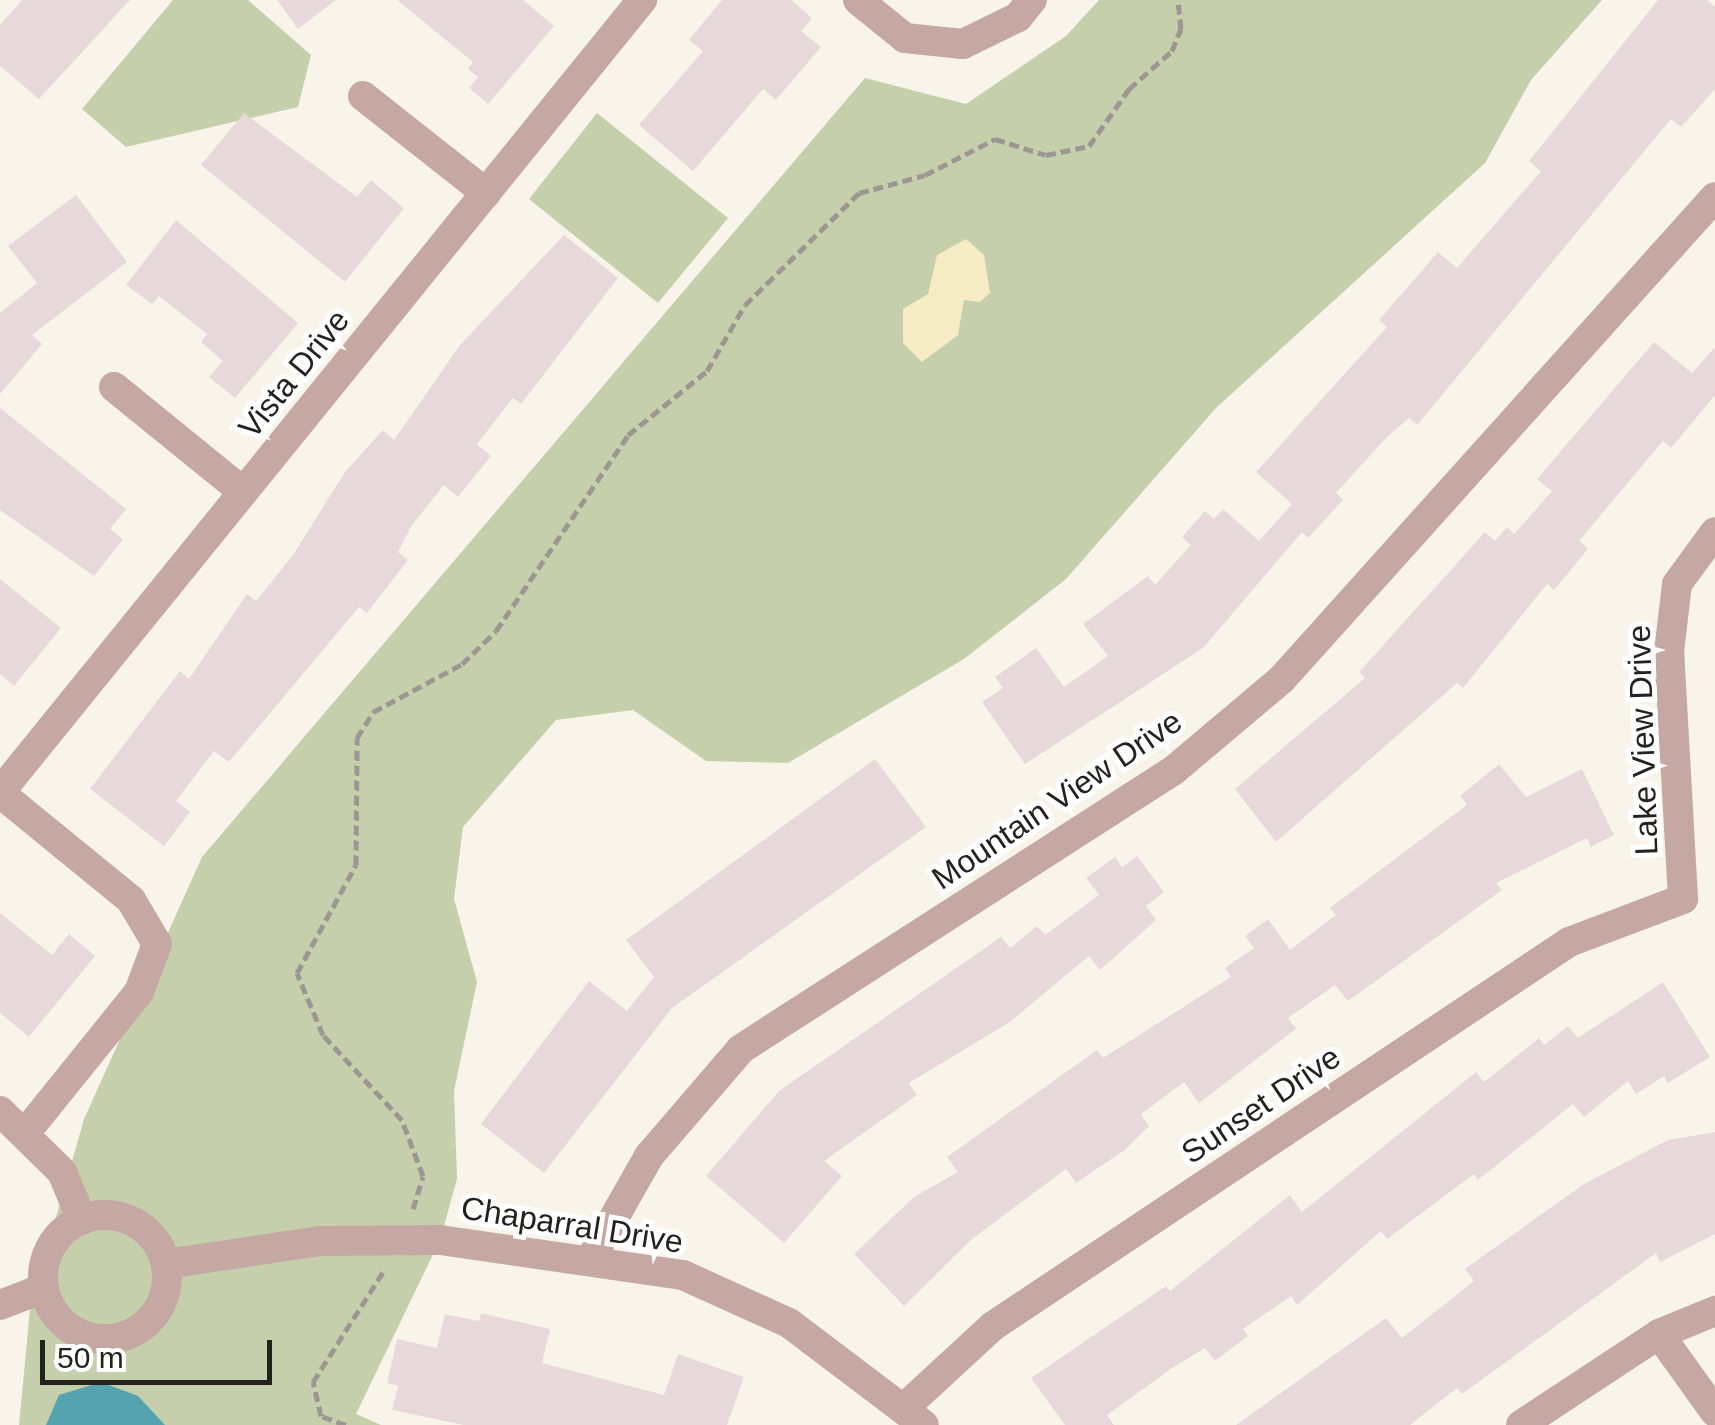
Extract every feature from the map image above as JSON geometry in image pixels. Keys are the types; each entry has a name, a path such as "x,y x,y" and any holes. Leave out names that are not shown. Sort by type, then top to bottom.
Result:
{"street":[{"name":"Vista Drive","path":"0,792 642,0"},
{"path":"858,0 905,38 963,44 1018,16 1032,0"},
{"path":"362,96 486,193"},
{"name":"Mountain View Drive","path":"590,1260 650,1156 741,1049 1174,770 1281,680 1715,197"},
{"path":"114,387 243,492"},
{"name":"Lake View Drive","path":"1683,899 1669,652 1677,584 1715,532"},
{"path":"0,792 131,900 156,944 139,992 26,1132"},
{"name":"Sunset Drive","path":"914,1417 993,1326 1569,942 1683,899"},
{"path":"0,1111 26,1132 62,1172 82,1220"},
{"path":"124,1218 143,1228 166,1264 160,1307 127,1336 105,1340 65,1325 44,1288 55,1240 82,1220 124,1218"},
{"name":"Chaparral Drive","path":"166,1264 319,1240 404,1240 590,1260 682,1275 746,1298 914,1417"},
{"path":"0,1304 44,1288"},
{"path":"1520,1425 1659,1334 1715,1311"},
{"path":"1659,1334 1715,1412"}],"path":[{"path":"346,1425 321,1416 314,1382 404,1240 424,1176 409,1137 388,1102 323,1036 297,973 356,866 357,738 374,712 462,664 496,631 628,435 707,371 745,305 859,192 925,175 995,139 1046,155 1089,146 1129,88 1172,51 1181,29 1178,0"}],"green space":[{"path":"173,0 248,0 311,55 298,107 126,147 82,109"},
{"path":"1099,0 1602,0 1531,80 1485,163 1216,408 1066,579 964,659 788,763 706,761 633,710 556,720 463,827 454,899 477,982 454,1091 457,1179 440,1240 356,1414 381,1425 19,1425 30,1309 84,1119 202,857 865,78 966,104 1066,36"},
{"path":"597,113 728,218 658,303 529,199"}],"sand":[{"path":"966,239 984,255 990,293 980,302 964,300 958,335 922,362 903,343 903,309 928,294 937,255"}],"water":[{"path":"101,1382 138,1396 165,1425 46,1425 59,1395"}],"building":[{"path":"22,0 130,0 39,99 0,66 0,25"},
{"path":"277,0 336,0 298,29"},
{"path":"397,0 523,0 554,26 488,104 469,88 478,77 468,69 473,62"},
{"path":"722,0 791,0 812,18 801,31 821,47 776,100 763,89 693,171 639,125 703,51 689,40"},
{"path":"1658,0 1707,0 1715,7 1715,89 1681,127 1671,119 1417,425 1409,418 1387,437 1336,493 1343,500 1308,538 1302,532 1203,648 1025,764 982,702 1003,688 995,677 1036,648 1064,687 1108,656 1083,624 1148,576 1155,585 1191,545 1182,537 1205,511 1214,519 1223,509 1259,541 1292,504 1256,472 1387,327 1379,320 1438,252 1457,268 1541,171 1529,161"},
{"path":"244,113 357,197 371,180 404,208 345,282 201,165"},
{"path":"76,195 127,262 32,335 42,344 0,394 0,313 37,283 8,246"},
{"path":"176,220 298,323 235,398 209,377 223,361 201,342 207,334 159,296 152,304 126,285"},
{"path":"564,235 618,278 521,404 513,398 477,444 491,456 458,497 444,485 412,525 398,552 408,560 367,613 359,607 229,762 214,751 176,801 190,812 164,846 90,789 180,671 189,679 247,594 256,601 293,555 345,472 383,430 394,440 460,345"},
{"path":"1654,342 1692,373 1715,347 1715,395 1671,448 1663,441 1579,541 1588,549 1554,590 1547,584 1463,688 1457,683 1276,842 1235,789 1365,678 1359,672 1485,532 1495,541 1507,527 1514,534 1552,491 1537,479"},
{"path":"0,408 126,509 110,529 123,539 94,576 0,510"},
{"path":"0,579 61,628 14,686 0,674"},
{"path":"875,759 926,827 672,1008 544,1173 481,1124 589,981 627,1011 654,977 626,940"},
{"path":"1499,764 1526,797 1582,769 1614,835 1591,847 1587,838 1496,883 1502,890 1348,1001 1335,985 1288,1018 1296,1029 1199,1103 1184,1082 1141,1114 1149,1126 1126,1149 1076,1183 1066,1169 971,1240 904,1306 854,1254 914,1197 958,1172 947,1157 1097,1050 1103,1058 1231,977 1225,968 1254,948 1245,936 1268,919 1290,950 1336,915 1330,908 1467,805 1460,796"},
{"path":"1137,856 1164,892 1146,906 1156,920 1100,970 1089,956 1010,1022 909,1083 917,1095 824,1161 842,1176 784,1243 706,1176 779,1091 1001,937 1010,948 1037,926 1045,935 1099,895 1086,878 1115,857 1122,867"},
{"path":"0,913 52,955 69,934 95,956 29,1037 0,1013"},
{"path":"1663,982 1710,1057 1668,1083 1664,1076 1636,1094 1628,1081 1584,1117 1573,1104 1478,1180 1474,1174 1387,1239 1381,1231 1297,1305 1291,1296 1243,1329 1248,1336 1215,1361 1205,1348 1175,1366 1107,1415 1114,1425 1065,1425 1031,1378 1166,1286 1170,1291 1290,1195 1302,1212 1476,1072 1484,1082 1539,1038 1544,1045 1568,1026 1578,1038"},
{"path":"1715,1132 1715,1234 1660,1262 1656,1253 1462,1394 1457,1388 1410,1425 1236,1425 1386,1318 1402,1338 1474,1281 1465,1269 1584,1184 1668,1140"},
{"path":"481,1313 550,1329 542,1363 664,1395 678,1354 744,1377 727,1425 464,1425 392,1410 398,1386 387,1383 397,1339 437,1348 445,1314 479,1321"}]}
